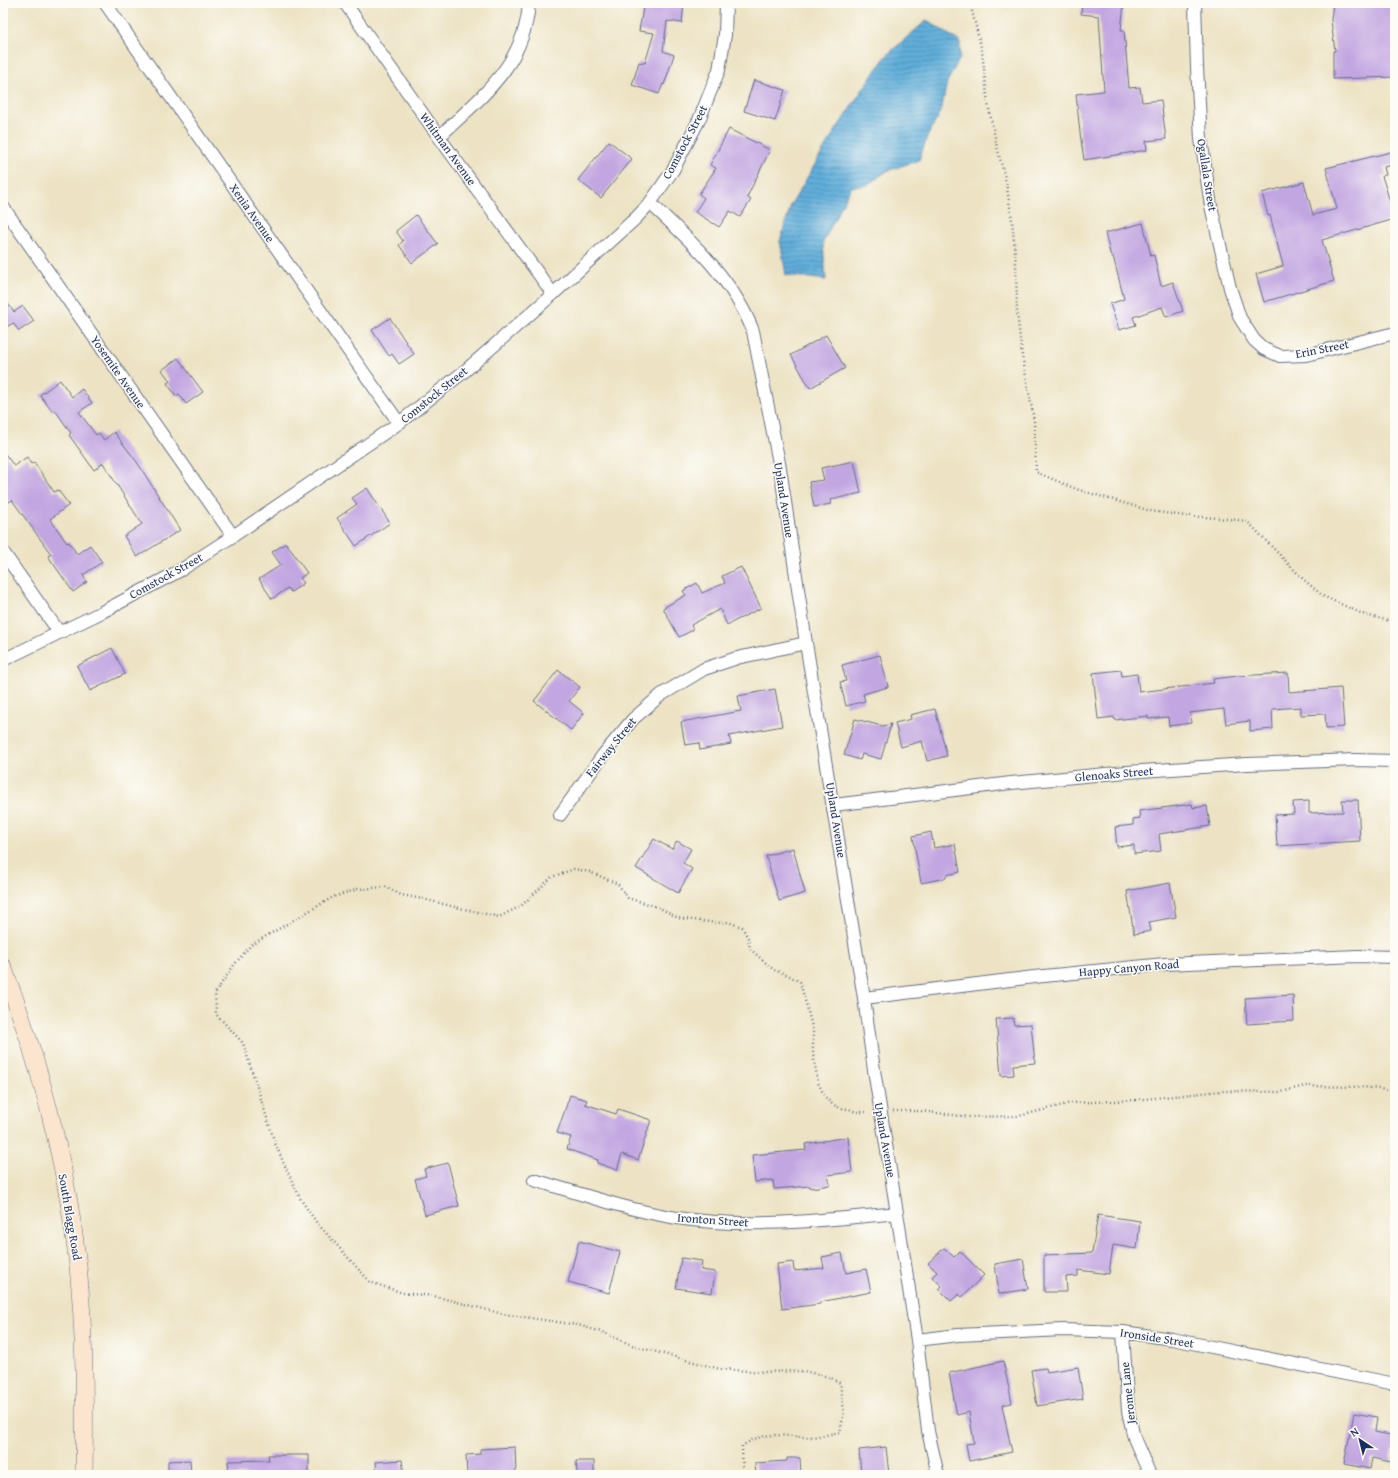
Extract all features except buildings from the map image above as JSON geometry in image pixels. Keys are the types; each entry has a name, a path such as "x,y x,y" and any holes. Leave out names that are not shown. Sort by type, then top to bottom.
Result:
{"main road":[{"name":"South Blagg Road","path":"3,967 19,1009 49,1110 69,1202 78,1266 81,1301 85,1392 84,1475"}],"street":[{"name":"Xenia Avenue","path":"105,3 399,423"},
{"name":"Whitman Avenue","path":"345,3 439,137 553,294"},
{"path":"439,137 496,82 510,63 518,47 529,13 530,3"},
{"name":"Comstock Street","path":"3,660 102,612 181,570 234,536 399,423 466,370 553,294 636,218 650,203 673,170 700,120 719,70 725,35 726,3"},
{"name":"Ogallala Street","path":"1196,3 1197,68 1201,139 1211,206 1230,288 1240,318 1254,340"},
{"name":"Upland Avenue","path":"650,203 691,241 717,269 746,312 754,332 780,468 806,643 834,805 880,1111 898,1213 928,1430 938,1475"},
{"name":"Yosemite Avenue","path":"3,207 234,536"},
{"name":"Erin Street","path":"1254,340 1264,349 1280,356 1306,355 1395,333"},
{"path":"3,552 59,632"},
{"name":"Fairway Street","path":"560,814 603,755 633,719 661,695 704,669 737,658 806,643"},
{"name":"Glenoaks Street","path":"834,805 1011,783 1127,772 1248,764 1356,760 1395,761"},
{"name":"Happy Canyon Road","path":"864,998 1034,976 1165,964 1358,956 1395,957"},
{"name":"Ironton Street","path":"534,1180 614,1204 677,1218 740,1223 832,1219 898,1213"},
{"name":"Ironside Street","path":"916,1340 958,1335 1063,1330 1123,1332 1172,1339 1395,1384"},
{"name":"Jerome Lane","path":"1123,1332 1128,1411 1134,1438 1150,1475"}],"path":[{"path":"970,3 982,51 988,104 1006,182 1012,220 1016,264 1017,313 1022,355 1034,420 1036,472 1076,489 1151,511 1185,516 1247,521 1302,578 1323,596 1365,615 1395,622"},
{"path":"743,1475 742,1446 752,1439 772,1434 810,1437 840,1432 844,1412 840,1383 829,1377 804,1371 762,1372 720,1369 634,1346 602,1332 578,1325 503,1314 434,1296 403,1293 370,1282 317,1223 301,1200 275,1143 243,1043 216,1014 215,993 234,965 251,945 333,897 358,889 386,887 401,895 423,898 499,917 521,906 552,877 574,869 590,872 618,884 628,898 658,907 678,918 717,924 728,922 742,927 748,938 750,949 774,970 788,975 800,982 813,1030 813,1054 818,1083 825,1097 832,1104 840,1108 849,1109 856,1112 866,1112"},
{"path":"880,1111 920,1111 970,1117 1012,1116 1071,1103 1135,1100 1221,1090 1281,1092 1304,1086 1363,1087 1395,1091"}],"water":[{"path":"927,20 960,42 960,58 947,82 941,112 928,135 919,160 887,171 867,185 851,187 823,242 826,280 786,275 780,241 791,205 830,139 877,68 889,53"}]}
